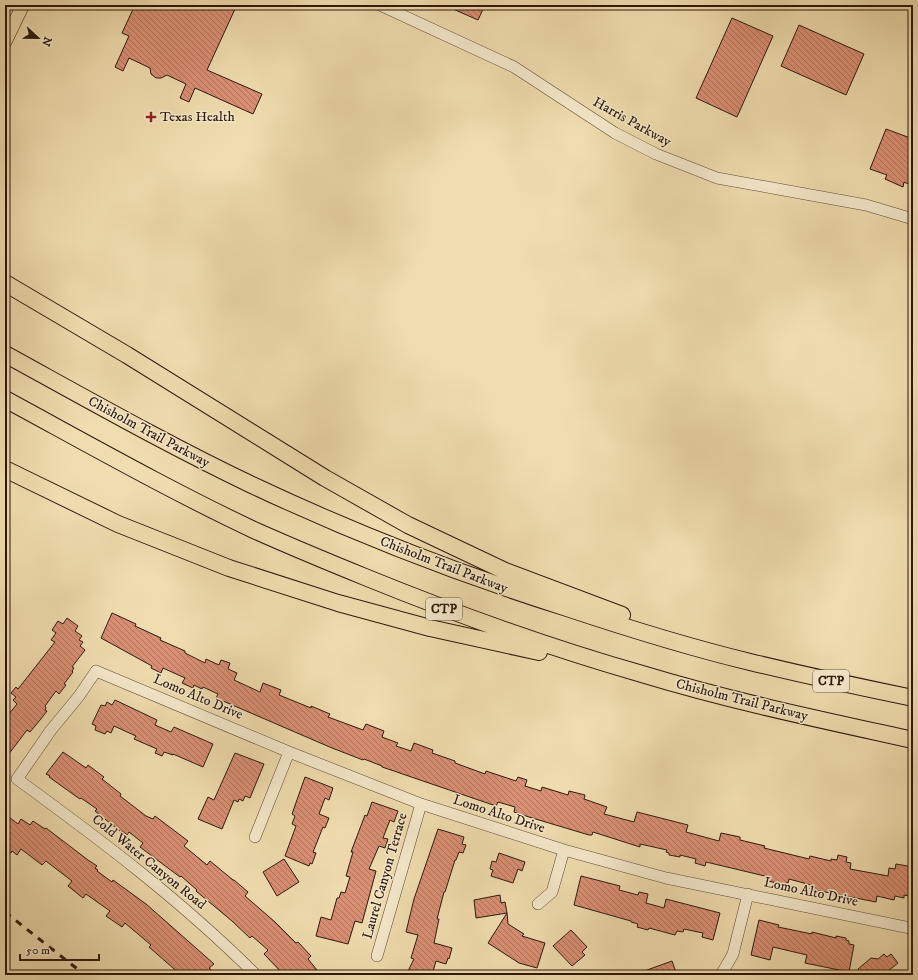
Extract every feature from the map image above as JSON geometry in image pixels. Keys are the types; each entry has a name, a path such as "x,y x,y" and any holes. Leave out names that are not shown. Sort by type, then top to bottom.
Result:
{"highway":[{"path":"5,283 127,354 338,486 408,525 466,553 526,579 749,662"},
{"name":"Chisholm Trail Parkway","path":"5,354 195,458 282,499 375,539 471,576 642,632 749,662 913,698"},
{"name":"Chisholm Trail Parkway","path":"5,399 182,494 258,531 291,546 456,613 522,637 643,675 758,705 913,740"},
{"path":"5,469 118,524 217,564 271,583 430,628 643,675"}],"main road":[{"path":"5,42 23,5"}],"street":[{"name":"Harris Parkway","path":"380,5 514,67 615,133 656,154 717,178 866,205 913,218"},
{"name":"Lomo Alto Drive","path":"17,779 51,730 79,696 96,671 289,752 421,804 564,850 666,878 910,928"},
{"path":"255,837 289,752"},
{"name":"Cold Water Canyon Road","path":"17,779 120,854 192,914 256,975"},
{"name":"Laurel Canyon Terrace","path":"377,956 421,804"},
{"path":"538,904 552,892 564,850"},
{"path":"721,975 733,954 748,894"}],"building":[{"path":"135,5 227,5 235,9 207,70 262,94 253,114 195,88 189,102 180,98 186,84 167,75 161,78 156,78 151,74 150,68 129,58 123,71 115,67 129,36 122,33"},
{"path":"444,5 485,5 478,20"},
{"path":"732,18 773,36 737,117 696,98"},
{"path":"799,25 864,54 846,95 781,66"},
{"path":"886,129 913,139 913,186 904,182 903,187 885,179 887,175 870,169"},
{"path":"112,613 136,624 135,626 161,638 160,640 185,651 185,653 205,663 206,659 219,665 221,660 230,663 228,669 237,673 234,680 260,692 263,683 281,690 279,695 330,714 328,717 363,730 366,724 384,731 382,737 398,743 396,746 411,751 414,743 433,750 432,753 485,774 486,771 516,781 518,777 527,780 525,786 541,791 542,787 568,795 569,791 585,795 584,799 607,807 604,814 634,822 637,812 688,825 686,832 719,841 721,833 740,837 740,840 765,846 764,848 809,859 810,856 831,861 831,859 837,860 838,855 847,857 846,862 851,863 850,869 888,876 889,868 895,869 896,864 913,867 913,897 904,895 904,898 895,896 894,900 877,896 876,902 810,889 811,885 789,879 786,885 768,881 769,877 706,862 705,866 695,863 696,859 680,855 680,857 669,855 669,853 666,852 667,850 640,844 640,847 593,832 592,835 589,835 529,817 514,812 515,807 498,802 496,806 382,767 332,748 216,698 218,694 203,687 202,689 194,685 193,688 182,683 185,678 163,668 161,673 151,668 152,666 101,638"},
{"path":"67,618 78,626 75,631 82,636 79,640 83,642 80,646 85,650 72,667 74,668 72,671 73,672 64,684 66,685 59,694 56,691 45,706 45,710 47,711 30,732 27,730 5,759 5,719 17,704 13,700 16,697 11,693 16,687 18,689 55,642 51,640 56,633 52,630 58,621 63,624"},
{"path":"115,700 157,720 155,725 171,732 174,727 213,744 203,767 173,754 164,752 162,756 155,753 157,749 134,739 136,736 114,726 111,733 107,731 105,734 95,730 96,726 92,724 101,705 105,706 107,702 112,705"},
{"path":"63,752 86,768 88,765 104,777 102,779 121,794 120,796 146,816 153,819 155,816 188,841 184,846 207,865 210,861 248,892 245,896 275,922 296,943 298,942 311,956 308,959 321,975 284,975 264,954 268,950 252,936 250,938 181,876 180,877 140,847 143,843 129,832 127,835 122,831 121,832 95,811 97,809 49,777 50,776 46,774"},
{"path":"235,753 264,764 250,798 245,796 243,801 239,799 238,802 234,800 222,829 198,819 208,797 214,800"},
{"path":"305,777 333,788 329,800 325,798 319,814 329,818 325,828 323,827 313,852 316,853 312,864 310,863 309,866 285,856 296,826 292,824 295,816 292,814"},
{"path":"372,802 398,811 394,822 390,820 383,838 388,839 385,848 379,846 369,869 376,871 362,923 355,921 348,944 316,936 321,917 331,920 337,898 339,898 341,892 345,893 350,877 346,876 353,852 351,852 365,815 367,816"},
{"path":"5,814 18,824 21,819 30,825 33,821 45,829 46,828 97,866 95,868 98,870 97,871 112,882 113,880 146,904 214,964 209,968 217,975 181,975 149,947 151,945 125,923 122,927 106,916 110,911 86,894 83,898 68,886 72,881 46,861 42,865 21,849 17,855 12,851 11,853 5,848"},
{"path":"438,829 464,837 462,844 466,845 463,853 459,852 455,860 437,919 439,919 434,943 452,948 446,964 436,961 432,975 406,975 414,959 411,958 418,935 406,932 414,899"},
{"path":"499,853 525,862 522,871 518,869 513,883 491,876 493,870 490,869 492,861 496,862"},
{"path":"284,859 299,882 277,896 263,872"},
{"path":"581,876 620,886 619,890 638,895 639,892 648,894 646,903 664,908 666,899 720,913 713,940 702,937 703,933 684,929 683,932 677,931 675,935 649,928 648,930 637,927 638,924 631,921 574,905"},
{"path":"500,895 501,903 505,902 507,913 476,918 474,900"},
{"path":"507,913 508,924 524,934 522,936 545,943 537,968 519,963 488,943"},
{"path":"759,920 779,925 778,927 812,934 812,932 836,938 836,936 846,938 846,940 849,941 849,944 854,945 849,972 805,963 807,955 773,947 770,960 751,955"},
{"path":"571,930 587,947 582,952 585,955 572,966 553,946"},
{"path":"884,954 887,957 891,954 898,963 883,975 863,975 858,969 871,958 878,959"},
{"path":"672,961 677,975 636,975 636,974"}],"railway":[{"path":"5,912 85,975"}],"place":[{"name":"Texas Health","path":"151,117"}]}
